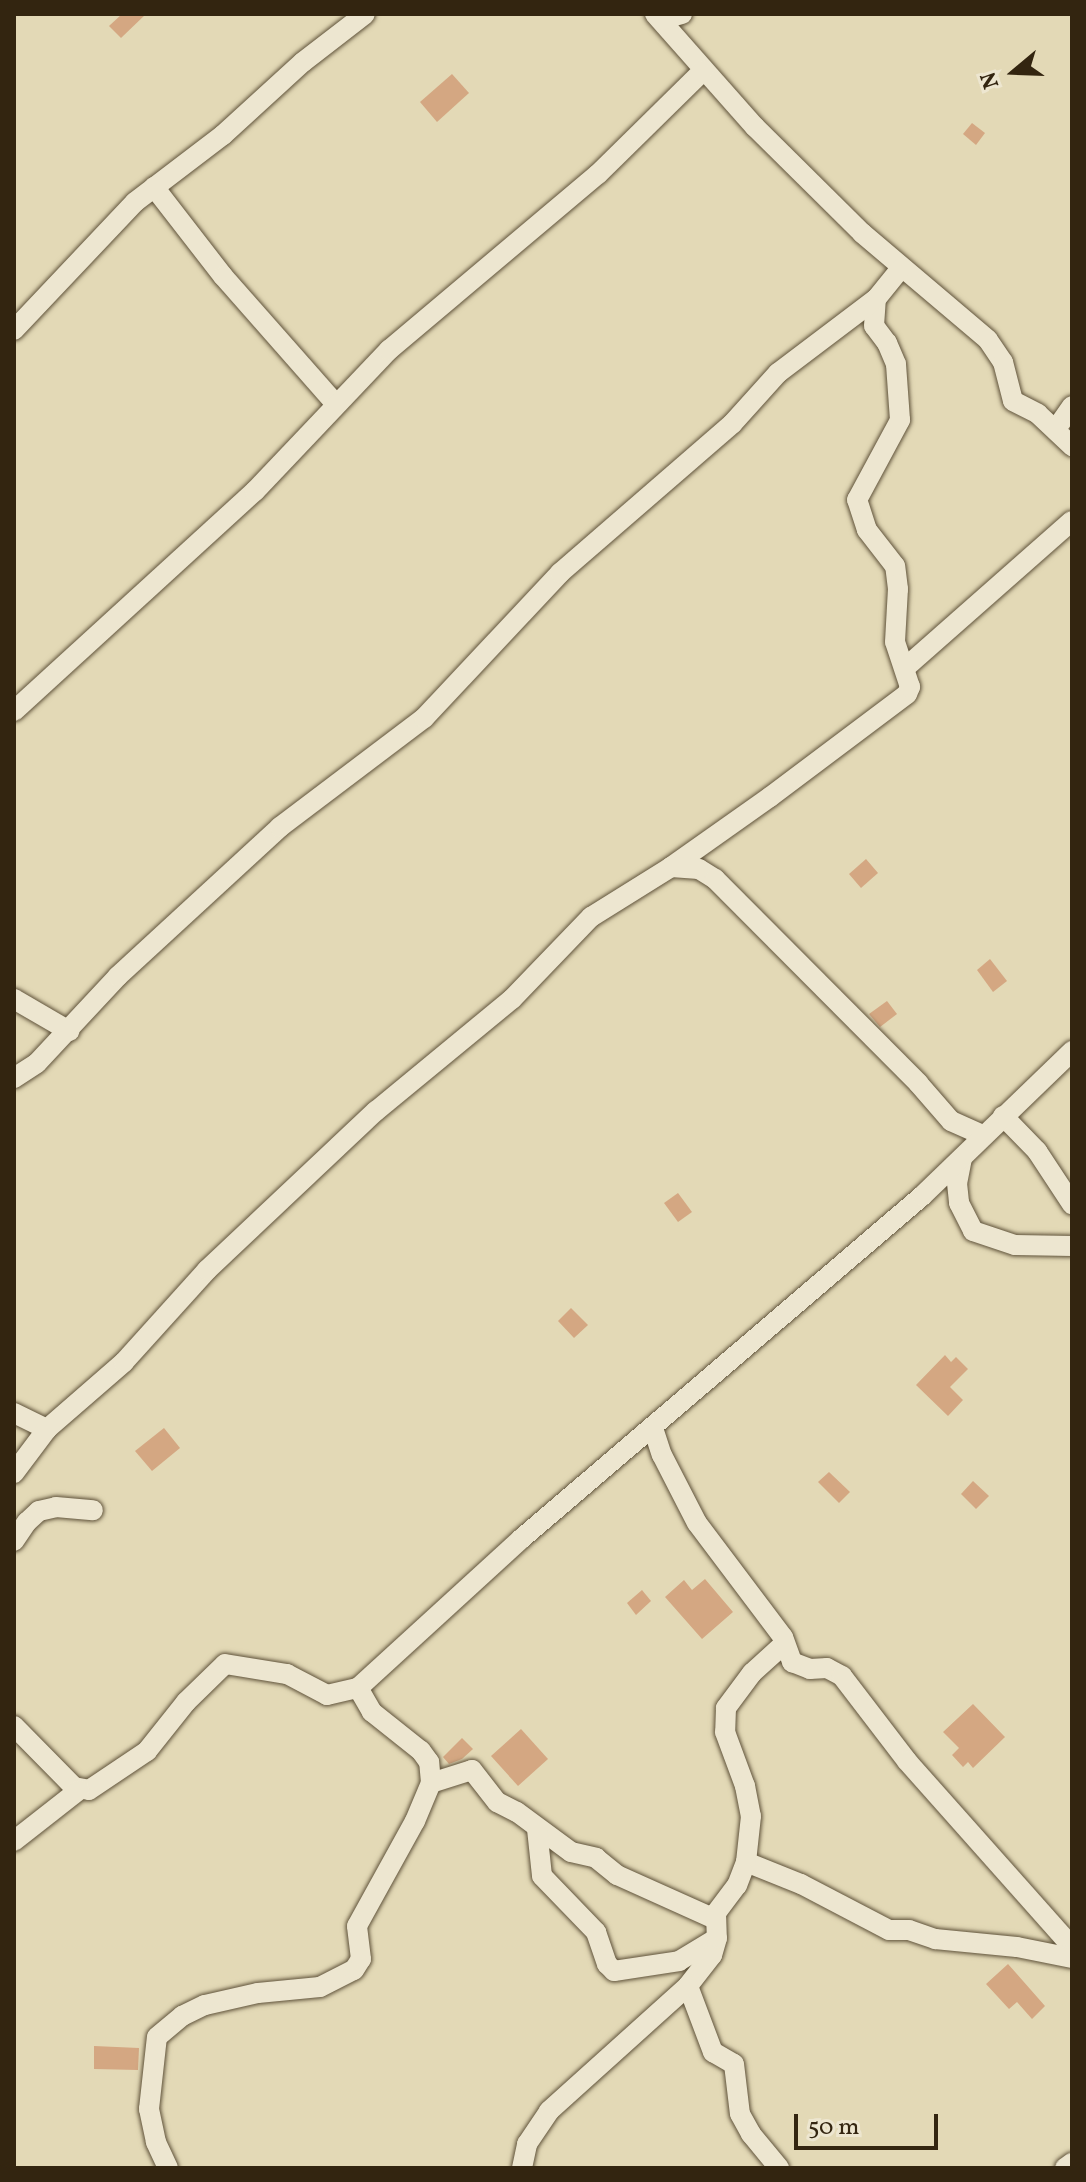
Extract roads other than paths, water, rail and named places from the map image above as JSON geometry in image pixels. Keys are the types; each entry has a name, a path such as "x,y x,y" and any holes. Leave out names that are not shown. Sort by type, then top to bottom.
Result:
{"street":[{"path":"14,330 87,249 154,187 223,135 303,62 365,14"},
{"path":"658,17 682,14"},
{"path":"658,17 755,127 900,269 988,340 1003,362 1013,401 1056,429 1072,446"},
{"path":"14,711 255,491 389,350 598,174 704,70"},
{"path":"154,187 223,276 336,404"},
{"path":"14,1078 37,1063 142,953 157,944 280,827 424,718 560,573 732,424 778,373 876,299 900,269"},
{"path":"14,1473 47,1429 124,1362 207,1270 376,1111 512,999 591,917 671,867 907,694 910,687 895,642 898,589 895,566 867,530 857,500 900,420 896,364 887,343 874,326 876,299"},
{"path":"1056,429 1072,406"},
{"path":"905,668 1072,521"},
{"path":"703,841 705,872"},
{"path":"671,867 705,872 904,1069 951,1121 984,1136"},
{"path":"14,999 69,1031"},
{"path":"14,1841 79,1790 89,1790 147,1751 186,1702 225,1664 287,1674 327,1695 358,1688 521,1539 962,1158 1072,1051"},
{"path":"1003,1116 1037,1151 1072,1204"},
{"path":"962,1158 957,1183 959,1203 973,1231 1015,1245 1072,1246"},
{"path":"14,1413 47,1429"},
{"path":"653,1428 662,1455 697,1523 783,1637 787,1656 800,1667 827,1668 842,1676 907,1761 1072,1947"},
{"path":"14,1541 39,1511 56,1507 93,1510"},
{"path":"522,2168 527,2144 549,2111 705,1968 719,1906 743,1874 751,1816 745,1786 725,1732 726,1708 752,1673 784,1644"},
{"path":"168,2168 156,2142 149,2109 157,2037 182,2016 205,2005 258,1993 320,1987 354,1970 361,1959 357,1926 415,1821 431,1783 429,1762 421,1751 372,1712 358,1688"},
{"path":"14,1726 79,1790"},
{"path":"431,1783 472,1770 497,1802 571,1852 596,1858 617,1875 716,1929"},
{"path":"537,1829 542,1876 596,1932 607,1964 614,1971 679,1961 716,1929"},
{"path":"746,1862 801,1884 889,1930 909,1930 935,1939 1043,1951 1072,1958"},
{"path":"688,1986 713,2052 734,2064 740,2114 751,2134 779,2168"},
{"path":"1065,2168 1072,2163"}]}
